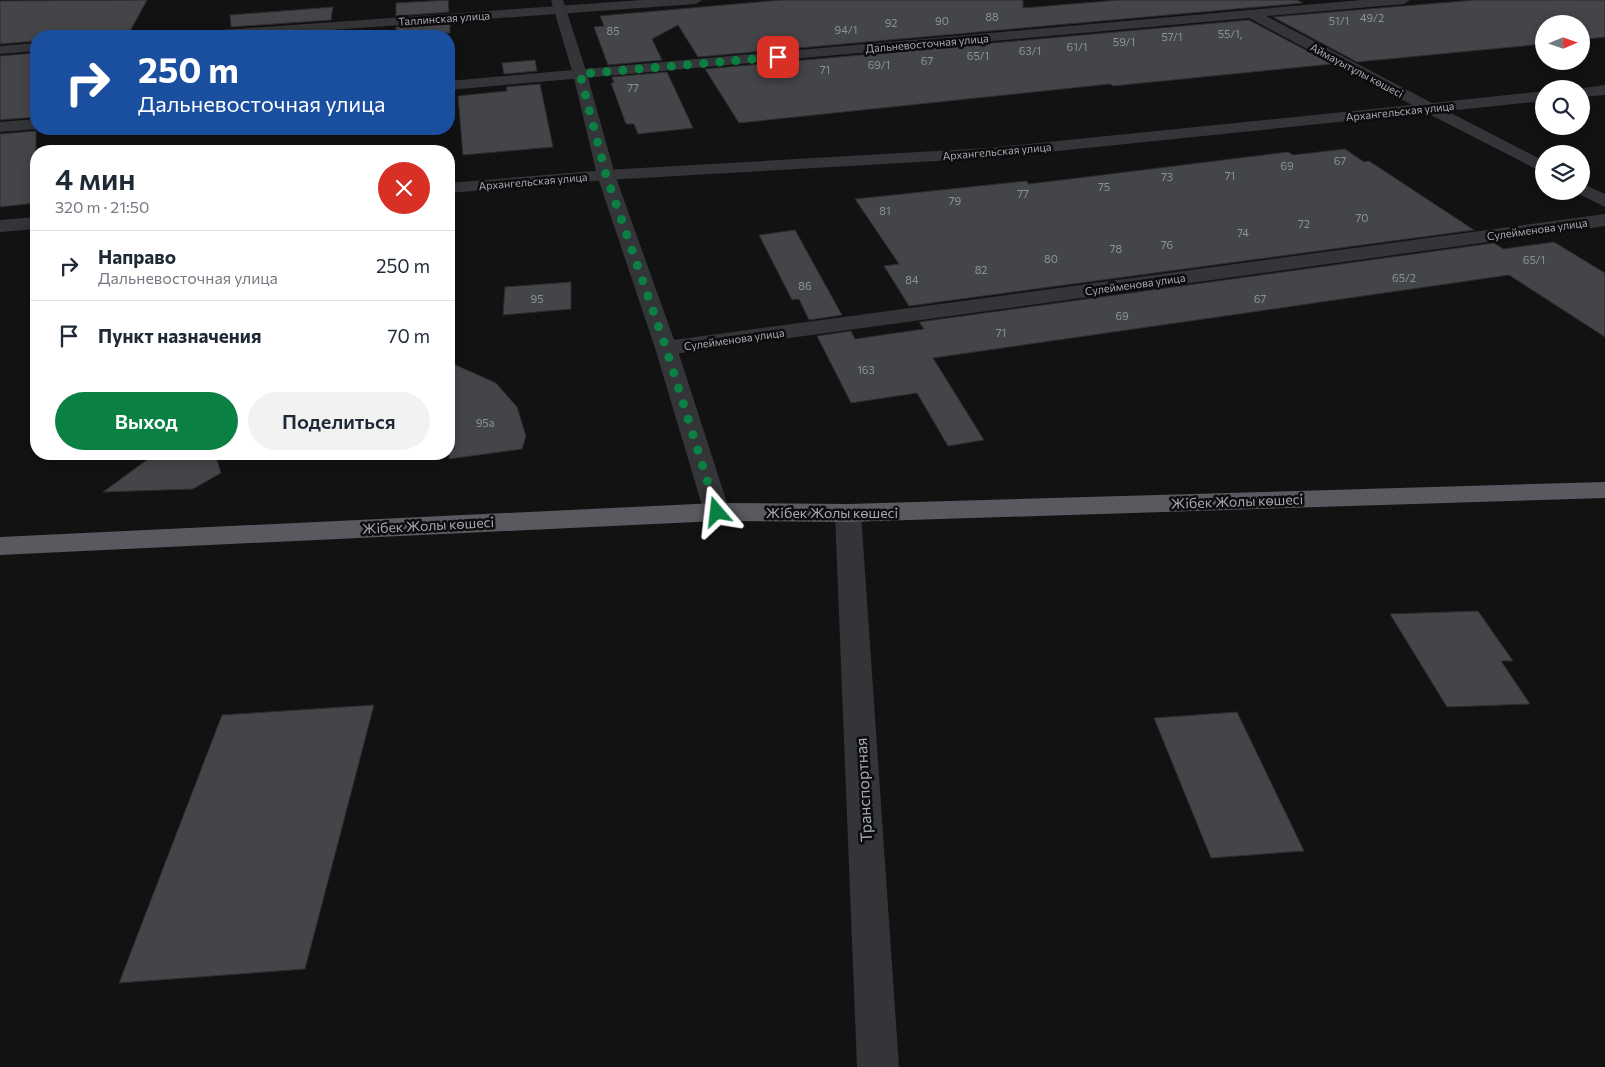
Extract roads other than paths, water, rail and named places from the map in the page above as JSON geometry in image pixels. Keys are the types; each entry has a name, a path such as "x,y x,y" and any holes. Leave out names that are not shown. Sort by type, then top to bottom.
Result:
{"highway":[{"name":"Жібек Жолы көшесі","path":"0,546 717,512 848,513 1605,490"}],"street":[{"name":"Таллинская улица","path":"264,30 559,5 696,0"},
{"name":"Аймауытұлы көшесі","path":"1223,0 1535,163"},
{"name":"Дальневосточная улица","path":"455,85 1404,0"},
{"path":"559,5 580,74 606,175 666,348 717,512"},
{"path":"0,50 30,48"},
{"path":"1590,91 1605,90"},
{"name":"Архангельская улица","path":"455,188 606,175 988,154 1535,97"},
{"path":"0,127 30,124"},
{"path":"1590,193 1605,201"},
{"name":"Сулейменова улица","path":"666,348 1605,220"},
{"path":"0,226 30,224"},
{"name":"Транспортная","path":"848,513 878,1067"}]}
